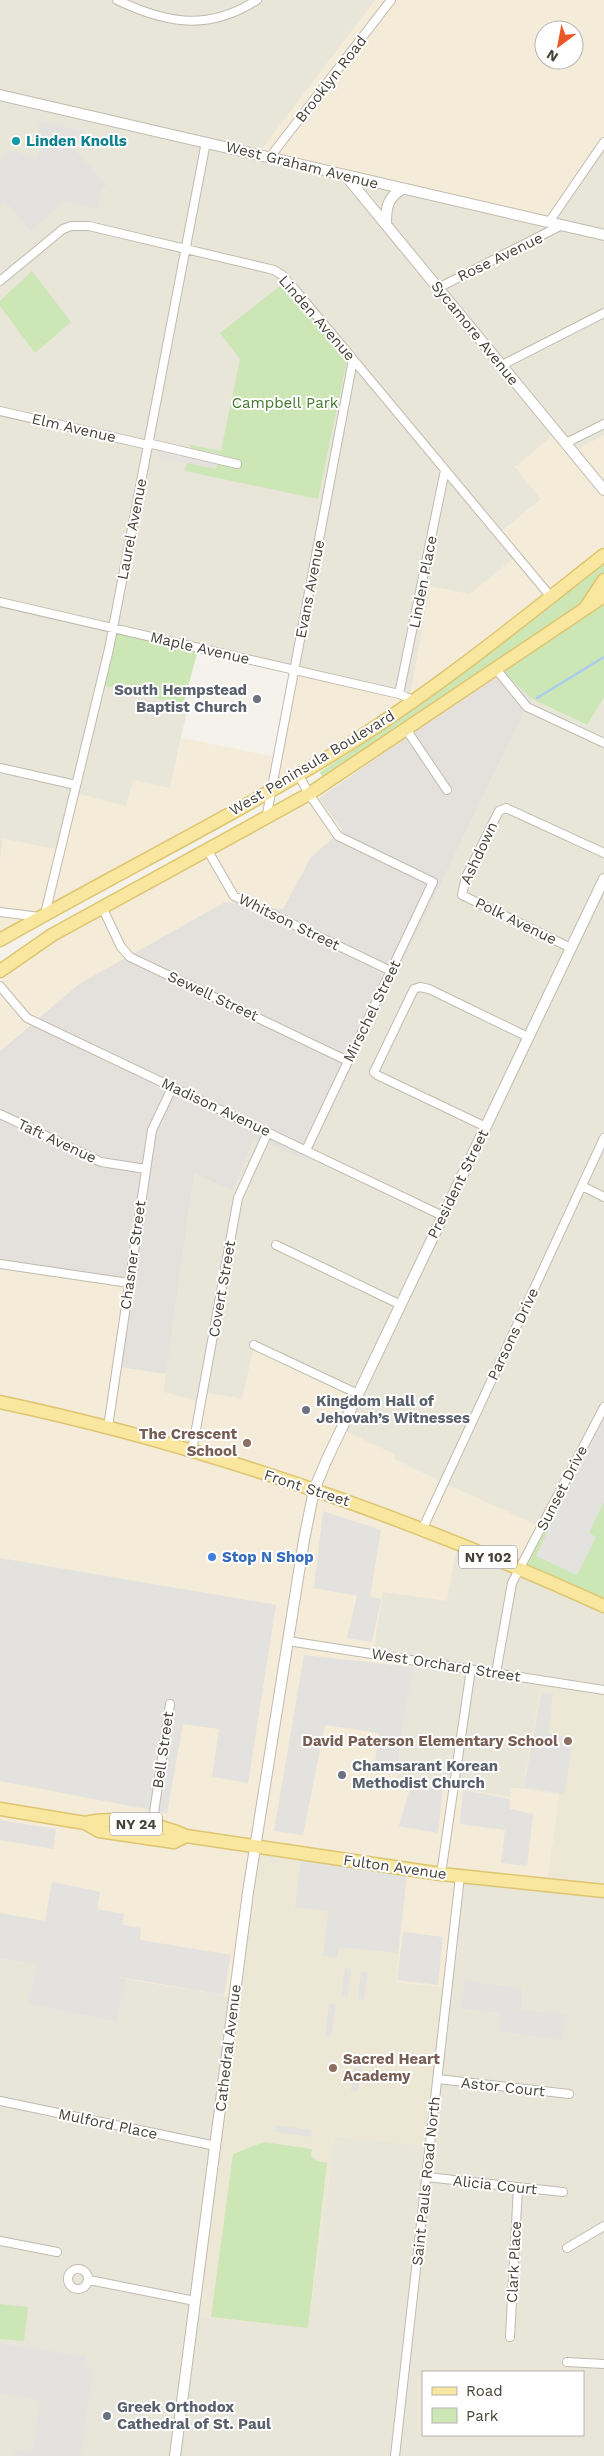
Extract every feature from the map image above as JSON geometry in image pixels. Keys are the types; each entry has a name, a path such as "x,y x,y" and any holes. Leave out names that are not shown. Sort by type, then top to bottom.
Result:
{"main road":[{"name":"West Peninsula Boulevard","path":"0,940 271,790 346,746 504,635 604,555"},
{"path":"585,609 604,580"},
{"name":"West Peninsula Boulevard","path":"0,971 46,939 309,794 497,670 604,596"},
{"name":"Front Street","path":"0,1402 108,1427 192,1451 314,1490 422,1530 604,1606"},
{"name":"Fulton Avenue","path":"0,1809 85,1823 99,1831 174,1842 186,1836"},
{"name":"Fulton Avenue","path":"85,1823 99,1819 174,1830 186,1836 441,1874 604,1891"}],"street":[{"path":"117,0 159,18 194,21 229,14 257,0"},
{"name":"Brooklyn Road","path":"270,157 391,0"},
{"name":"West Graham Avenue","path":"0,94 604,235"},
{"name":"Laurel Avenue","path":"43,916 113,627 206,142"},
{"name":"Rose Avenue","path":"549,222 604,142"},
{"name":"Sycamore Avenue","path":"346,176 604,490"},
{"path":"386,224 389,201 393,194 402,189"},
{"name":"Rose Avenue","path":"438,288 562,225"},
{"name":"Linden Avenue","path":"0,281 52,236 71,226 89,226 263,267 282,275 551,596"},
{"path":"502,365 604,313"},
{"name":"Evans Avenue","path":"266,819 353,360"},
{"name":"Elm Avenue","path":"0,411 237,464"},
{"path":"566,443 604,424"},
{"name":"Linden Place","path":"399,694 445,470"},
{"name":"Maple Avenue","path":"0,602 399,694 413,700"},
{"path":"497,670 528,707 604,743"},
{"path":"406,729 446,790"},
{"path":"0,768 76,785"},
{"path":"298,774 309,794"},
{"name":"Mirschel Street","path":"306,1150 433,882 338,836 309,794"},
{"name":"Ashdown","path":"462,895 466,877 499,811 506,808 514,810 604,853"},
{"name":"Whitson Street","path":"208,850 234,896 391,971"},
{"name":"President Street","path":"288,1640 314,1490 604,879"},
{"name":"Polk Avenue","path":"462,895 571,948"},
{"name":"Sewell Street","path":"102,907 121,947 130,957 348,1061"},
{"path":"0,912 43,916"},
{"name":"Madison Avenue","path":"0,986 27,1018 443,1216"},
{"path":"486,1127 382,1079 374,1072 414,989 420,987 429,989 528,1037"},
{"name":"Chasner Street","path":"108,1427 152,1130 173,1086"},
{"name":"Taft Avenue","path":"0,1114 101,1162 146,1170"},
{"name":"Covert Street","path":"192,1451 238,1198 268,1132"},
{"name":"Parsons Drive","path":"422,1530 604,1138"},
{"path":"582,1186 604,1197"},
{"path":"276,1246 401,1305"},
{"path":"0,1264 129,1283"},
{"path":"254,1345 358,1394"},
{"name":"Sunset Drive","path":"496,1673 512,1583 604,1407"},
{"name":"West Orchard Street","path":"288,1640 604,1690"},
{"name":"Cathedral Avenue","path":"175,2456 254,1846 288,1640"},
{"path":"441,1874 471,1669"},
{"name":"Bell Street","path":"152,1826 170,1704"},
{"name":"Saint Pauls Road North","path":"396,2456 460,1876"},
{"name":"Astor Court","path":"438,2079 569,2094"},
{"name":"Mulford Place","path":"0,2101 216,2146"},
{"name":"Alicia Court","path":"427,2177 564,2192"},
{"name":"Clark Place","path":"510,2337 518,2187"},
{"path":"567,2248 604,2226"},
{"path":"0,2241 57,2252"},
{"path":"88,2280 195,2301"},
{"path":"567,2362 604,2364"}],"shaded area":[{"path":"0,0 604,0 604,435 571,453 515,466 541,499 500,533 518,555 470,594 409,701 114,629 102,685 188,706 170,788 126,806 59,850 3,839 0,862"},
{"path":"375,0 604,0 604,141 548,224 257,155"},
{"path":"40,121 85,132 70,144 106,185 102,190 97,209 64,201 31,231 4,200 0,204 0,159 10,150 37,158 43,145 36,142"},
{"path":"556,432 571,453 604,435 604,557 409,701 344,745 0,938 0,862 3,839 59,850 72,792 126,806 133,780 170,788 182,738 275,757 291,672 409,700 430,586 470,594 518,555 500,534 541,499 515,467"},
{"path":"161,442 220,454 216,469 158,457"},
{"path":"502,671 532,699 523,714 307,1161 254,1138 233,1191 194,1174 166,1374 119,1367 132,1282 0,1262 0,1051 79,984 225,902 283,909 311,857 342,830 319,798"},
{"path":"604,698 604,1413 543,1528 439,1481 394,1459 395,1455 342,1430 254,1348 242,1399 202,1392 200,1402 163,1392 194,1174 233,1191 254,1138 307,1161 523,714 532,699 587,725"},
{"path":"319,798 342,830 311,857 283,909 225,902 79,984 0,1050 0,982 37,950"},
{"path":"0,1262 132,1282 119,1367 166,1374 163,1392 200,1402 202,1392 242,1399 254,1347 359,1397 343,1430 395,1455 394,1459 543,1528 523,1568 457,1546 447,1601 383,1592 373,1652 414,1657 396,1778 510,1797 512,1788 559,1795 547,1882 461,1874 448,1988 396,1982 401,1934 237,2001 224,1995 126,1979 117,2022 28,2004 37,1965 0,1958"},
{"path":"604,1414 604,1502 589,1533 596,1537 577,1575 536,1556"},
{"path":"323,1511 381,1530 370,1597 381,1599 372,1642 347,1638 357,1596 314,1588"},
{"path":"457,1546 604,1605 604,1693 541,1683 523,1789 512,1788 510,1797 396,1778 414,1657 373,1652 383,1591"},
{"path":"0,1558 276,1605 248,1783 212,1777 219,1729 183,1724 167,1813 0,1781"},
{"path":"304,1655 413,1667 396,1774 374,1770 379,1733 325,1725 303,1835 274,1831"},
{"name":"David Paterson Elementary School","path":"541,1683 604,1693 604,1890 547,1882 559,1795 523,1789"},
{"path":"542,1692 553,1694 548,1733 574,1738 564,1794 524,1787"},
{"path":"411,1785 443,1789 438,1833 399,1826"},
{"path":"463,1790 510,1799 510,1809 533,1814 527,1866 501,1863 505,1830 460,1824"},
{"path":"0,1820 56,1829 53,1849 0,1840"},
{"name":"Sacred Heart Academy","path":"256,1851 407,1875 396,1982 448,1988 428,2147 335,2136 308,2328 197,2317"},
{"path":"301,1860 407,1872 398,1953 339,1947 337,1958 323,1956 328,1911 295,1907"},
{"path":"461,1873 604,1890 604,2456 0,2456 0,1958 37,1965 29,2004 117,2022 126,1979 224,1995 237,2001 308,2328 335,2136 428,2146"},
{"path":"52,1882 100,1892 97,1909 124,1914 122,1925 141,1928 140,1940 231,1955 224,1995 114,1976 126,1979 117,2022 28,2004 37,1965 0,1958 0,1913 45,1921"},
{"path":"403,1932 443,1937 438,1985 397,1980"},
{"path":"345,1968 351,1969 348,1997 341,1996"},
{"path":"361,1971 368,1972 364,2000 358,1999"},
{"path":"465,1981 521,1988 521,2010 566,2015 562,2040 498,2031 500,2013 460,2008"},
{"path":"329,2004 336,2004 331,2037 325,2036"},
{"path":"355,2055 363,2056 358,2091 351,2091"},
{"path":"276,2125 312,2130 311,2137 275,2132"},
{"path":"0,2343 86,2357 85,2369 93,2369 81,2456 14,2456 15,2450 32,2453 40,2400 0,2393"}],"green space":[{"path":"32,271 71,322 35,353 0,306 0,301"},
{"name":"Campbell Park","path":"285,282 347,360 318,499 185,471 190,445 221,451 240,359 220,333"},
{"path":"604,562 604,576 580,604 485,670 322,777 320,772 355,749 368,736 490,653"},
{"path":"604,605 604,698 587,725 532,699 502,671"},
{"path":"114,629 198,650 183,705 102,685"},
{"path":"604,1413 604,1605 523,1568"},
{"path":"264,2142 312,2149 311,2156 317,2161 327,2163 308,2328 211,2317 233,2154"},
{"path":"0,2304 28,2307 24,2341 0,2339"}],"waterway":[{"path":"537,698 604,657"}],"place":[{"name":"Linden Knolls","path":"16,141"},
{"name":"South Hempstead Baptist Church","path":"257,699"},
{"name":"Kingdom Hall of Jehovah’s Witnesses","path":"306,1410"},
{"name":"The Crescent School","path":"247,1443"},
{"name":"Stop N Shop","path":"212,1557"},
{"name":"David Paterson Elementary School","path":"568,1741"},
{"name":"Chamsarant Korean Methodist Church","path":"342,1775"},
{"name":"Sacred Heart Academy","path":"333,2068"},
{"name":"Greek Orthodox Cathedral of St. Paul","path":"107,2416"}]}
